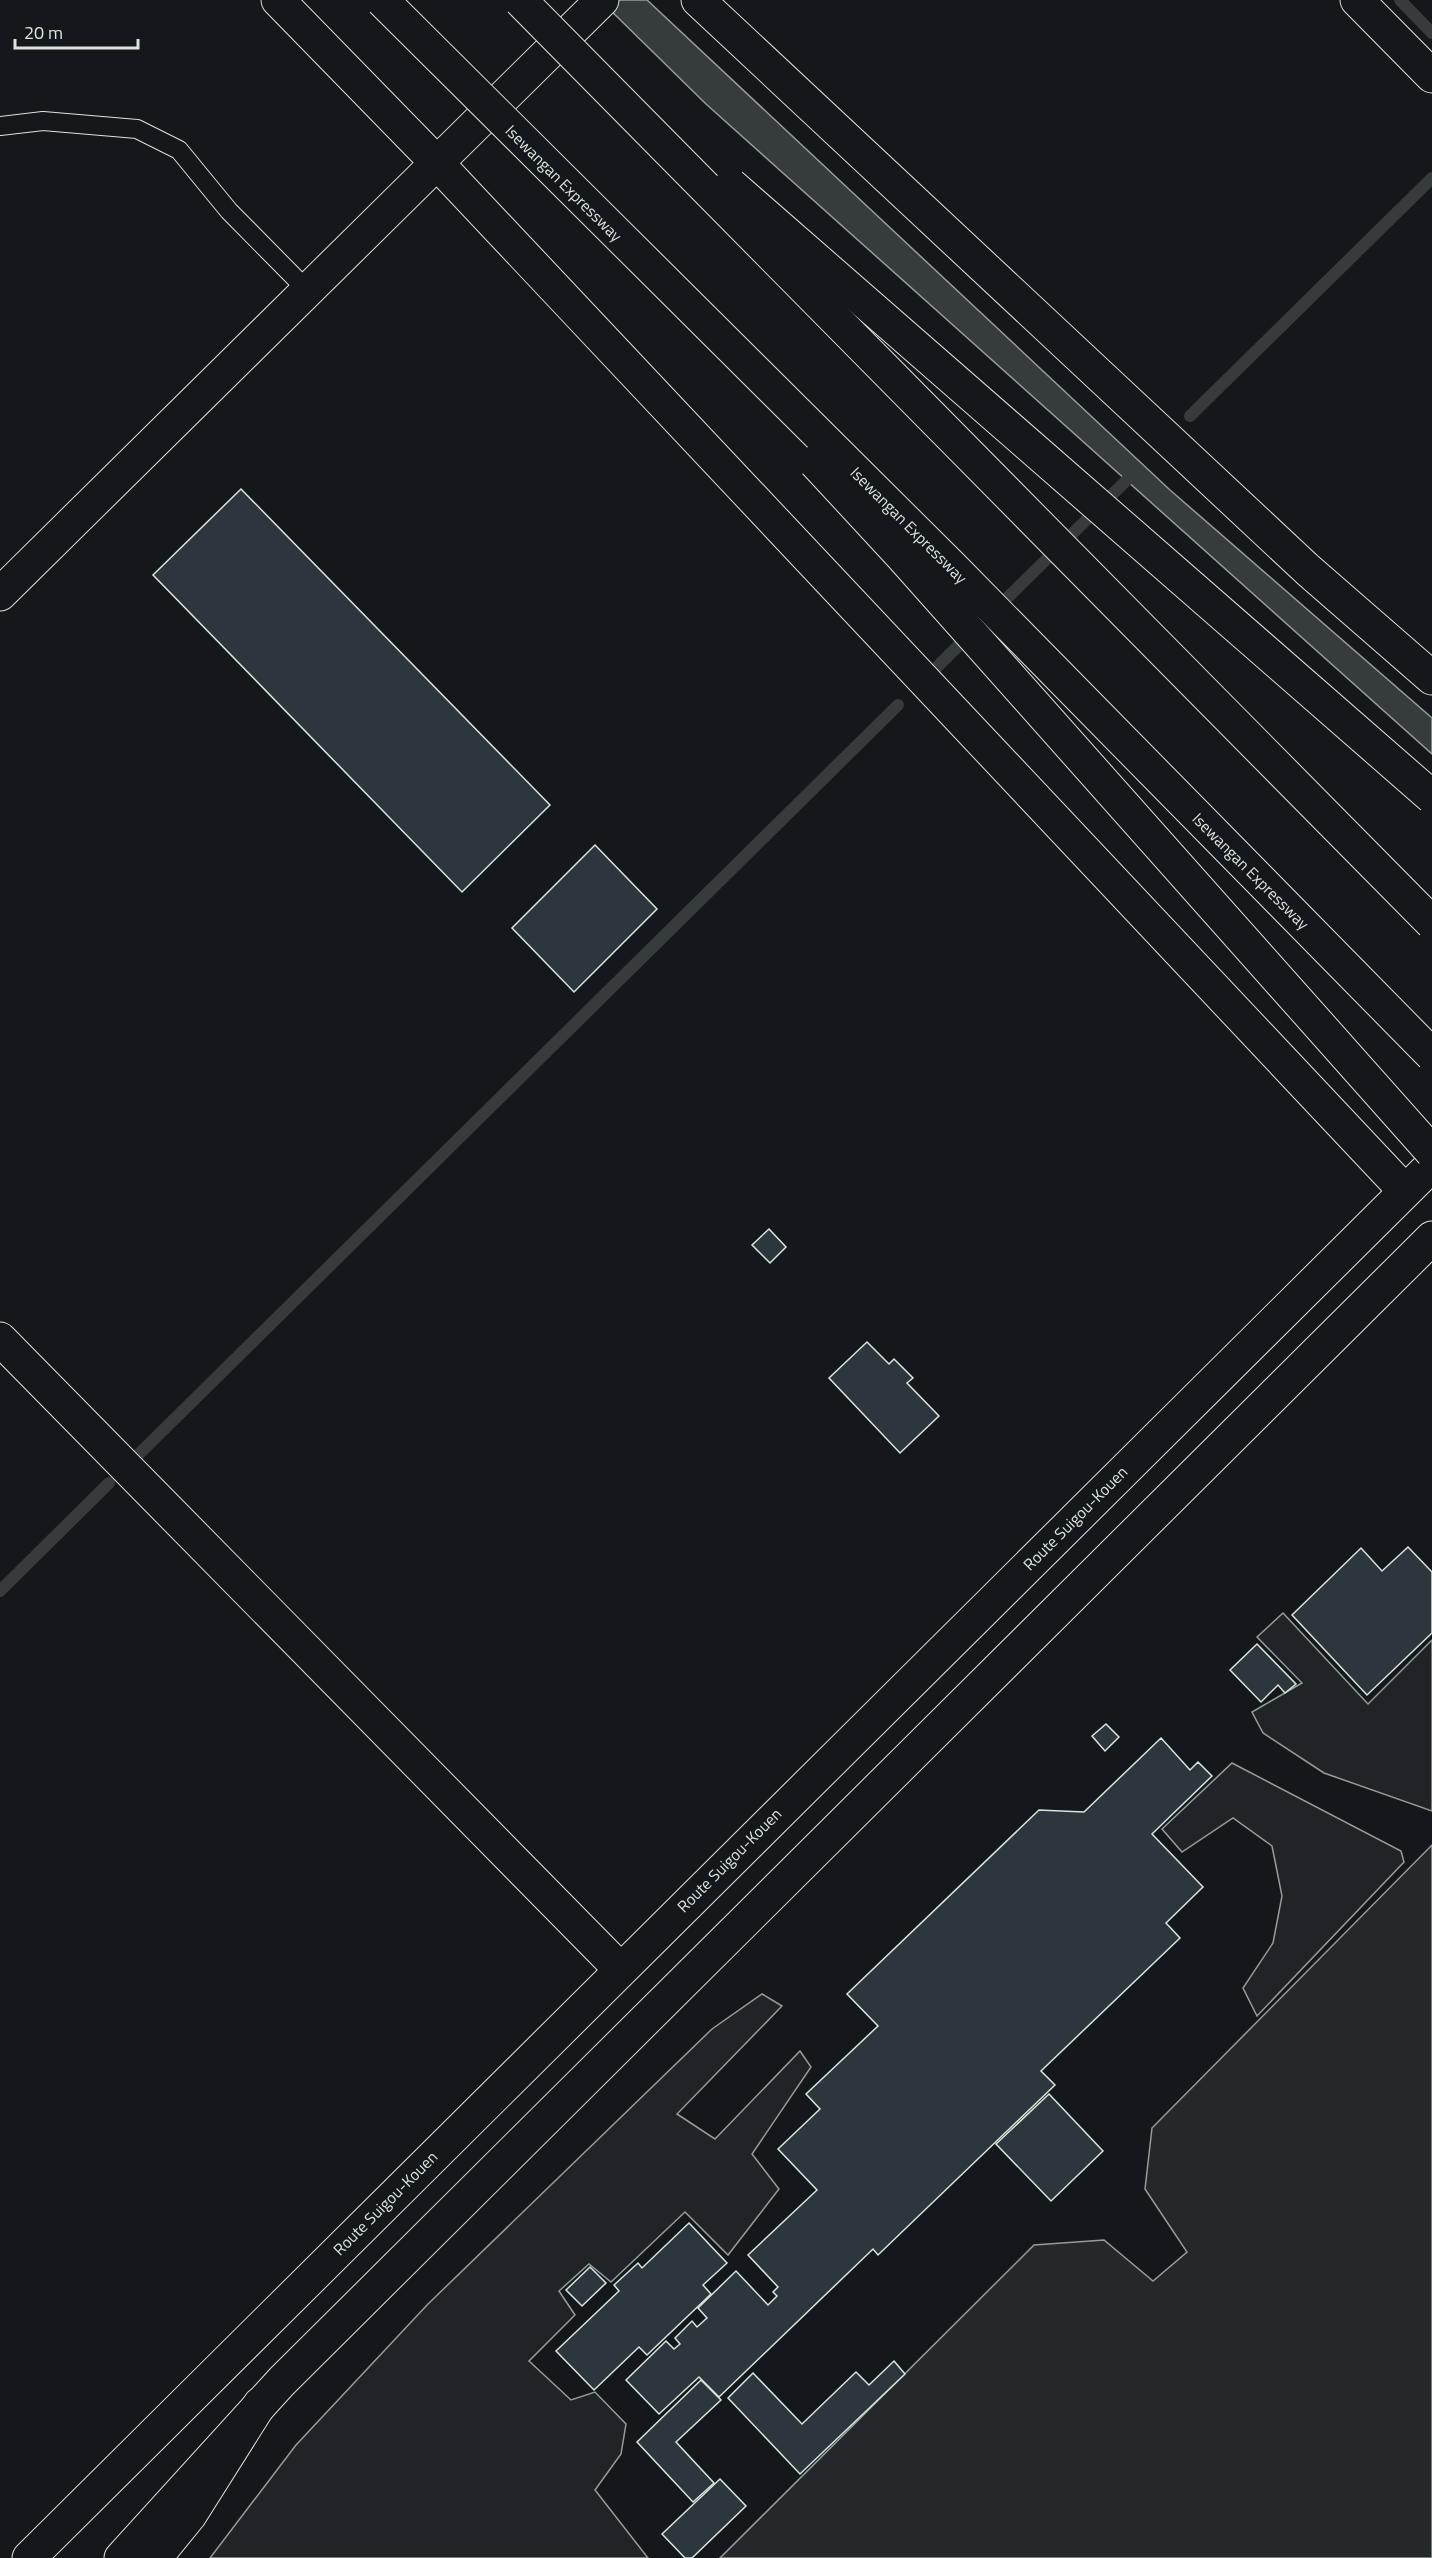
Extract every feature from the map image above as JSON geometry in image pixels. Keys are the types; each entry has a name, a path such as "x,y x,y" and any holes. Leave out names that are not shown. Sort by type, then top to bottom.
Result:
{"main road":[{"path":"278,0 438,164 1405,1191"},
{"name":"Isewangan Expressway","path":"382,0 961,577 1432,1055"},
{"path":"698,0 1308,570 1432,678"},
{"path":"1357,0 1432,76"},
{"path":"0,594 600,2"},
{"path":"525,5 1432,797"},
{"path":"525,5 1432,923"},
{"path":"461,80 902,556 1432,1152"},
{"name":"Route Suigou-Kouen","path":"29,2558 1432,1165"},
{"path":"121,2558 260,2404 633,2030 1432,1238"},
{"path":"0,1339 620,1969"},
{"path":"155,2558 190,2515 260,2404"}],"lane":[{"path":"0,126 43,121 136,129 179,150 230,211 308,291"}],"shaded area":[{"path":"600,0 647,0 1170,490 1432,718 1432,754 706,104"},
{"path":"1283,1613 1368,1704 1432,1640 1432,1811 1324,1773 1263,1733 1252,1712 1302,1683 1257,1637"},
{"path":"1232,1763 1401,1851 1404,1862 1257,2016 1243,1988 1273,1943 1282,1896 1272,1846 1233,1818 1182,1852 1162,1829"},
{"path":"1432,1845 1432,2558 720,2558 1034,2245 1104,2240 1153,2281 1187,2252 1145,2189 1152,2128"},
{"path":"762,1994 782,2006 677,2114 715,2139 800,2051 811,2067 752,2154 779,2189 728,2255 685,2212 611,2282 589,2264 559,2291 575,2315 529,2361 571,2400 595,2392 626,2424 621,2454 595,2490 648,2558 210,2558 296,2445 428,2304 712,2029"}],"building":[{"path":"241,489 550,805 462,892 153,575"},
{"path":"595,845 657,909 574,992 512,928"},
{"path":"769,1229 786,1247 770,1263 752,1245"},
{"path":"867,1342 889,1364 894,1359 913,1378 907,1383 939,1416 900,1453 829,1378"},
{"path":"1408,1547 1432,1572 1432,1633 1367,1695 1292,1615 1361,1548 1382,1571"},
{"path":"1257,1644 1296,1684 1285,1693 1278,1685 1261,1702 1230,1670"},
{"path":"1106,1724 1119,1737 1105,1751 1092,1736"},
{"path":"1161,1738 1190,1770 1198,1762 1212,1776 1152,1834 1203,1887 1166,1923 1180,1938 1041,2071 1055,2085 878,2255 873,2249 719,2397 699,2377 659,2414 626,2380 666,2341 674,2349 680,2344 675,2338 692,2321 697,2327 707,2318 698,2308 736,2271 768,2305 777,2296 773,2292 778,2287 748,2255 817,2190 778,2149 820,2109 806,2094 878,2026 847,1994 1039,1810 1084,1812"},
{"path":"1049,2094 1103,2151 1051,2201 996,2144"},
{"path":"689,2223 727,2263 703,2285 711,2294 647,2355 639,2347 594,2390 556,2351 619,2291 614,2285 638,2263 642,2268"},
{"path":"590,2267 606,2283 582,2306 566,2290"},
{"path":"894,2361 905,2374 800,2474 728,2398 753,2373 802,2424 856,2372 869,2385"},
{"path":"701,2380 721,2400 676,2442 714,2483 693,2502 637,2442"},
{"path":"720,2479 746,2506 692,2558 685,2558 662,2534"}],"waterway":[{"path":"1400,0 1432,33"},
{"path":"1190,416 1432,178"},
{"path":"995,610 1135,472"},
{"path":"936,668 969,635"},
{"path":"138,1455 898,705"},
{"path":"0,1591 109,1483"}]}
